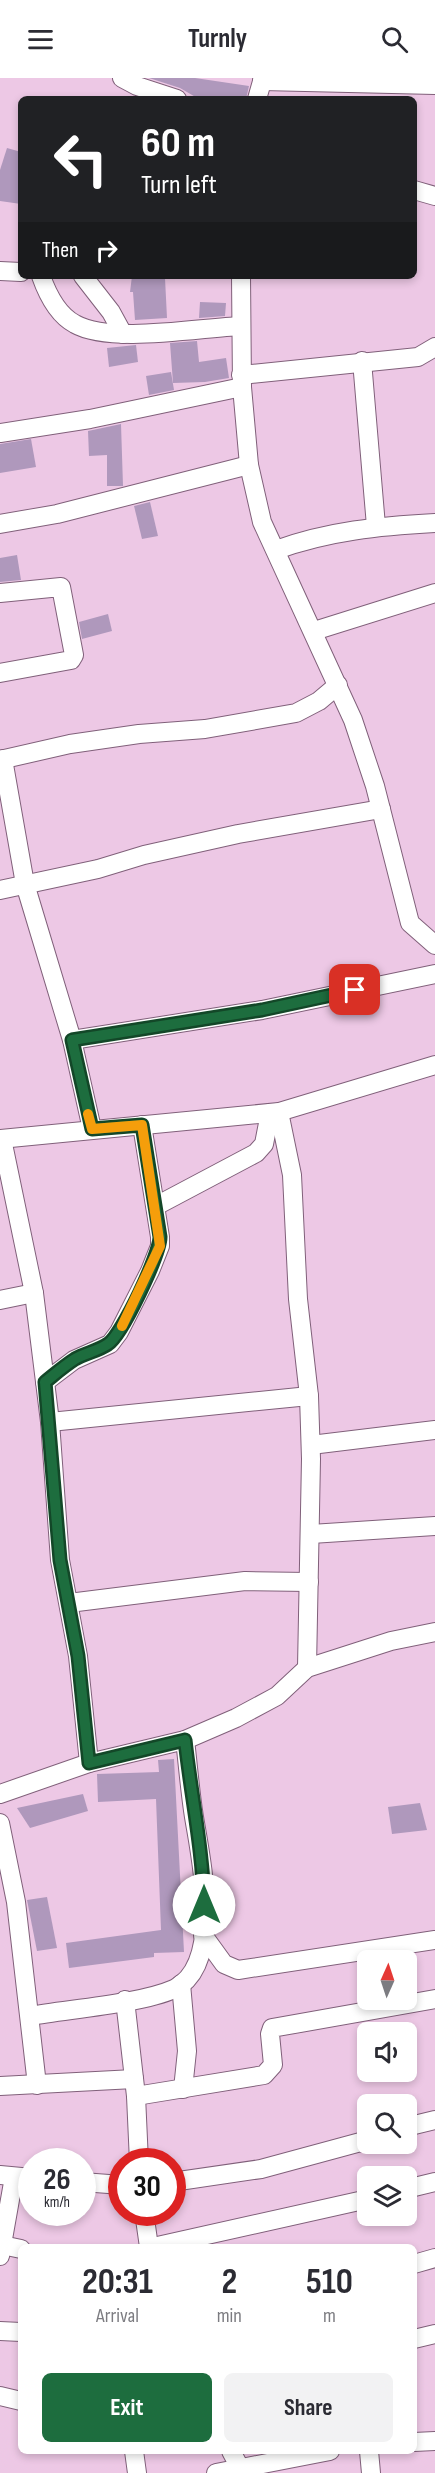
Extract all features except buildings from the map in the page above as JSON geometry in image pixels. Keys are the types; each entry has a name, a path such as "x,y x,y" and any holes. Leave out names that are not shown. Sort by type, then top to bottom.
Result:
{"street":[{"path":"123,78 137,86 168,96"},
{"path":"261,86 435,85"},
{"path":"417,191 435,196"},
{"path":"0,271 18,272"},
{"path":"43,279 58,309 74,324 99,333 123,334 240,326"},
{"path":"85,279 111,312 123,334"},
{"path":"241,279 242,381 249,465 262,522 314,631 356,731 381,808 410,923 435,945"},
{"path":"0,433 90,419 242,381 362,362 418,357 435,347"},
{"path":"362,362 376,526"},
{"path":"0,524 80,508 249,465"},
{"path":"276,550 322,535 376,526 435,523"},
{"path":"0,593 61,587 75,655 71,660 0,673"},
{"path":"314,631 434,598"},
{"path":"92,1129 72,1040 25,884 2,759 70,744 140,734 205,729 296,713 320,701 338,686"},
{"path":"0,890 98,869 144,855 238,834 381,808"},
{"path":"72,1040 262,1010 435,974"},
{"path":"89,1763 78,1656 60,1560 50,1422 34,1293 1,1139 274,1112 435,1065"},
{"path":"156,1206 256,1153 264,1144 274,1112"},
{"path":"274,1112 289,1160 298,1299 309,1396 311,1534 307,1668"},
{"path":"45,1382 74,1360 110,1344 119,1332 160,1246 156,1206 142,1125"},
{"path":"264,1144 289,1160"},
{"path":"0,1300 34,1293"},
{"path":"50,1422 309,1396"},
{"path":"311,1445 435,1430"},
{"path":"311,1534 435,1526"},
{"path":"69,1604 245,1581 309,1582"},
{"path":"0,1794 89,1763 185,1740 236,1718 277,1696 307,1668 391,1641 435,1632"},
{"path":"30,2016 155,1995 181,1984 198,1964 203,1935 204,1864 194,1816 185,1740"},
{"path":"0,1823 16,1902 37,2085"},
{"path":"203,1935 224,1964 238,1970 435,1940"},
{"path":"181,1984 187,2051 183,2089"},
{"path":"0,2086 183,2089 264,2074 273,2065 270,2034 272,2028 435,1999"},
{"path":"125,2000 135,2087 138,2148"},
{"path":"417,2124 435,2120"},
{"path":"186,2180 261,2169 357,2143"},
{"path":"15,2177 1,2250 18,2249"},
{"path":"417,2186 435,2182"},
{"path":"165,2244 357,2201"},
{"path":"147,2226 150,2244"},
{"path":"417,2263 435,2258"},
{"path":"0,2331 18,2332"},
{"path":"417,2339 435,2334"},
{"path":"0,2396 18,2400"},
{"path":"417,2442 435,2441"},
{"path":"134,2454 137,2473"},
{"path":"233,2454 240,2468"},
{"path":"216,2473 314,2454"},
{"path":"369,2454 371,2473"}],"slow traffic":[{"path":"88,1114 92,1129 142,1125 156,1206 160,1237 158,1254 122,1326"}],"route":[{"path":"204,1905 204,1864 194,1816 185,1740 89,1763 78,1656 60,1560 45,1382 74,1360 110,1344 119,1332 158,1254 160,1237 142,1125 92,1129 72,1040 262,1010 355,990"}]}
